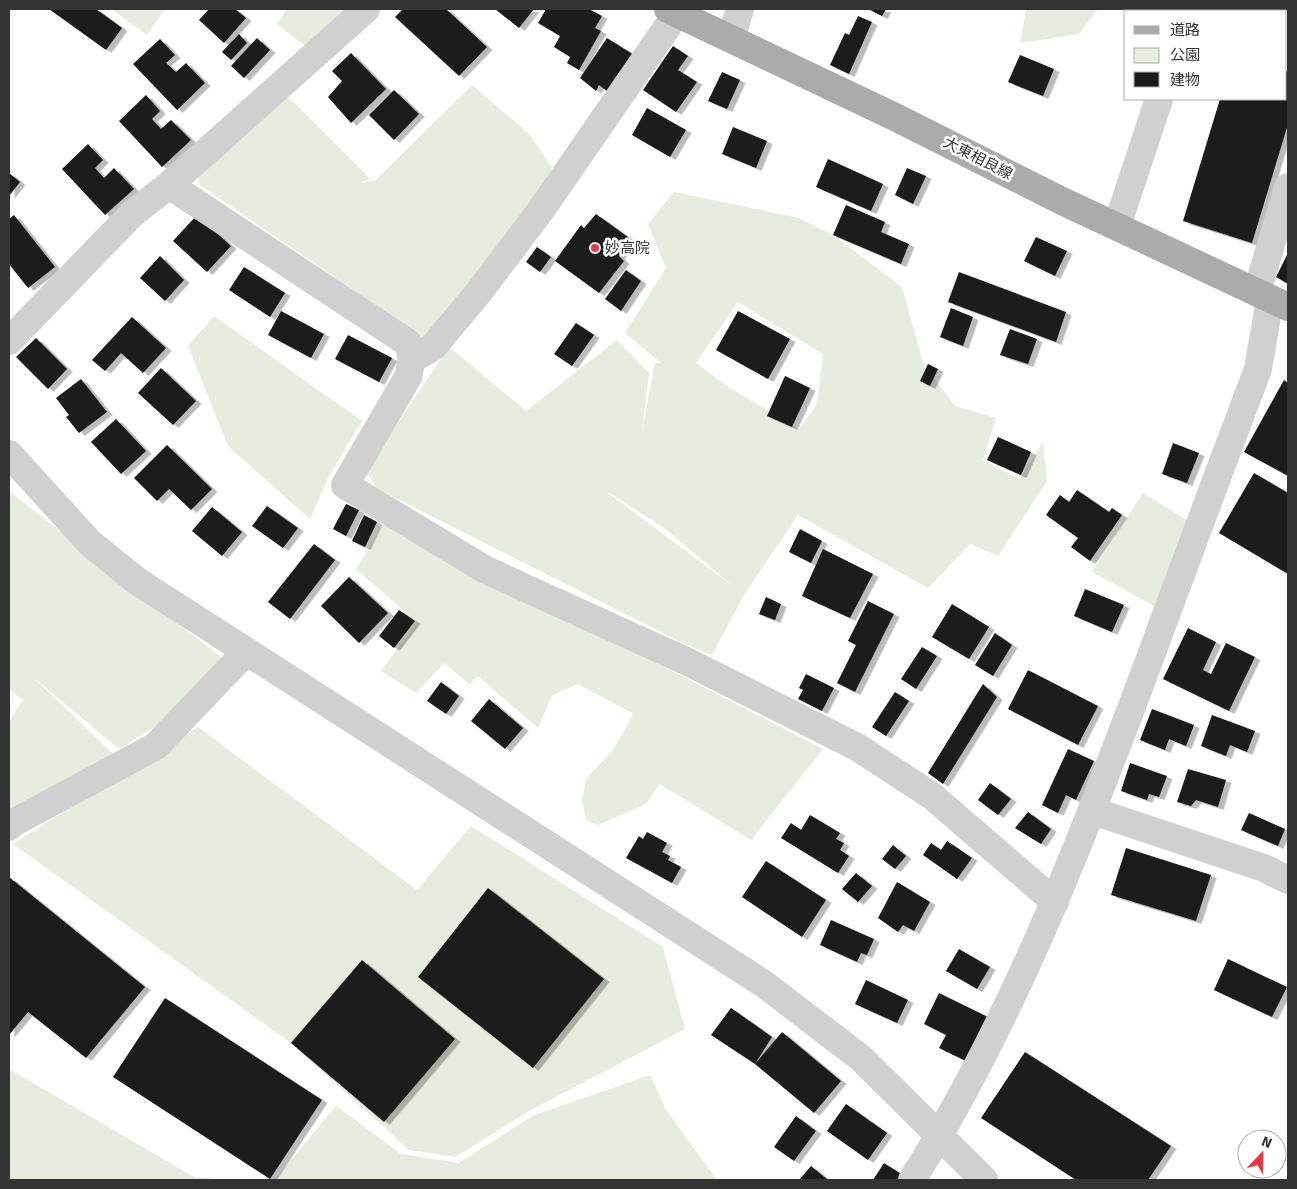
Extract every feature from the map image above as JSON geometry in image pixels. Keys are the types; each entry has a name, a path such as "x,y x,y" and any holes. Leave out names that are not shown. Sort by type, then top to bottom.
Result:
{"main road":[{"name":"大東相良線","path":"673,11 895,116 1062,201 1272,299"}],"street":[{"path":"9,341 132,214 169,185 366,9"},
{"path":"732,38 740,9"},
{"path":"412,359 433,348 479,292 541,210 673,11"},
{"path":"1117,226 1160,100"},
{"path":"169,185 408,343 412,359 408,377 345,485 486,570 688,662 856,747 932,796 1055,902"},
{"path":"912,1180 940,1137 979,1066 1055,902 1093,811 1258,369 1272,299 1288,187"},
{"path":"9,454 90,543 137,581 764,984 862,1060 984,1180"},
{"path":"9,827 12,823 156,746 246,652"},
{"path":"1093,811 1264,868 1288,880"}],"green space":[{"path":"111,9 165,9 147,35"},
{"path":"287,9 350,9 305,46 277,24"},
{"path":"1026,9 1098,9 1079,34 1020,43"},
{"path":"472,85 529,134 552,167 545,183 428,341 200,185 197,172 288,97 370,179 358,183 376,180"},
{"path":"674,192 799,218 833,235 902,287 924,365 955,406 996,418 983,460 1020,479 1043,442 1047,481 998,556 970,544 928,588 798,515 744,595 712,655 687,645 376,488 366,470 449,347 526,411 617,340 649,373 642,431 655,363 661,363 625,333 666,268 648,224","holes":["738,302 823,354 817,404 797,432 797,428 727,386 696,363","608,493 667,530 734,587"]},
{"path":"214,316 362,421 328,478 310,519 228,446 188,346"},
{"path":"9,491 222,658 175,714 119,749 32,676 113,754 9,814 9,721 23,700 9,690"},
{"path":"1143,493 1192,523 1158,608 1092,572"},
{"path":"385,522 823,749 751,840 660,784 646,804 598,825 586,820 582,800 586,779 613,750 634,714 578,684 552,695 538,728 478,676 469,684 444,663 416,693 381,671 417,622 356,569"},
{"path":"198,727 417,890 471,826 663,947 685,1029 529,1111 455,1157 409,1150 291,1043 13,844"},
{"path":"9,1069 194,1177 226,1180 9,1180"},
{"path":"650,1075 666,1110 717,1180 274,1180 336,1106 401,1154 459,1163 532,1116"}],"building":[{"path":"49,9 96,9 122,28 106,50"},
{"path":"209,9 235,9 246,18 224,43 199,20"},
{"path":"403,9 446,9 487,47 459,76 395,17"},
{"path":"495,9 534,9 519,28"},
{"path":"546,9 589,9 602,16 595,28 601,31 579,70 567,63 570,57 554,47 560,36 538,23"},
{"path":"868,9 886,9 882,16"},
{"path":"858,16 872,22 849,74 830,65 845,33 849,35"},
{"path":"239,34 247,43 231,60 222,52"},
{"path":"257,38 270,50 244,78 231,66"},
{"path":"607,38 634,55 608,92 599,85 596,91 580,78"},
{"path":"160,39 175,55 166,63 176,72 186,63 205,83 177,110 133,64"},
{"path":"673,46 688,56 678,70 697,82 676,112 643,90"},
{"path":"351,53 386,89 351,123 328,97 342,81 332,71"},
{"path":"1020,55 1054,69 1043,96 1008,82"},
{"path":"722,72 740,80 727,109 708,101"},
{"path":"1288,72 1288,124 1252,243 1183,221 1220,100 1287,100"},
{"path":"394,90 419,114 394,140 369,115"},
{"path":"146,95 160,111 152,119 161,129 171,120 191,140 162,167 119,121"},
{"path":"647,108 686,130 670,157 632,135"},
{"path":"733,127 767,141 756,168 722,154"},
{"path":"88,144 103,160 95,168 104,178 114,168 134,189 105,215 62,169"},
{"path":"828,159 883,184 871,211 816,187"},
{"path":"907,168 926,176 913,204 895,195"},
{"path":"9,173 20,182 9,196"},
{"path":"846,205 885,222 881,232 909,244 901,264 833,235"},
{"name":"妙高院","path":"596,214 632,240 619,256 624,261 599,293 555,261 581,225 584,228"},
{"path":"14,215 55,267 28,288 9,264 9,219"},
{"path":"197,215 231,246 207,272 173,241"},
{"path":"1036,237 1067,251 1055,276 1024,261"},
{"path":"537,247 551,257 540,272 526,262"},
{"path":"1288,253 1288,284 1276,277"},
{"path":"160,256 184,280 165,301 140,278"},
{"path":"244,267 285,293 270,317 229,290"},
{"path":"626,270 641,281 621,311 605,299"},
{"path":"959,272 1066,312 1056,342 948,302"},
{"path":"951,308 973,317 963,346 940,337"},
{"path":"281,311 324,334 311,358 268,335"},
{"path":"738,311 790,339 768,379 716,350"},
{"path":"132,317 166,348 143,373 121,353 105,371 92,360"},
{"path":"576,323 594,335 572,366 554,354"},
{"path":"1010,329 1037,339 1028,364 1000,355"},
{"path":"348,335 392,358 379,382 335,359"},
{"path":"36,338 67,369 48,389 16,357"},
{"path":"928,364 938,369 930,386 920,381"},
{"path":"161,368 196,401 173,425 138,393"},
{"path":"785,376 810,388 792,427 767,416"},
{"path":"81,379 107,412 79,433 66,417 69,415 56,398"},
{"path":"1284,380 1288,383 1288,476 1244,452"},
{"path":"116,419 146,451 121,474 91,442"},
{"path":"998,437 1031,452 1021,475 987,460"},
{"path":"1173,443 1199,453 1187,483 1162,474"},
{"path":"167,445 212,489 191,510 169,489 157,501 134,478"},
{"path":"1254,473 1288,493 1288,574 1219,533"},
{"path":"1077,490 1109,512 1112,508 1122,515 1090,561 1071,547 1078,538 1046,515 1060,495 1069,502"},
{"path":"346,504 359,510 346,536 333,529"},
{"path":"267,506 298,528 283,548 252,526"},
{"path":"212,507 242,532 222,556 192,531"},
{"path":"364,515 377,522 365,547 352,541"},
{"path":"800,529 822,541 811,563 789,552"},
{"path":"314,544 335,560 290,619 268,602"},
{"path":"823,549 873,574 850,618 802,596"},
{"path":"349,577 388,613 359,643 321,606"},
{"path":"1085,589 1124,605 1112,632 1074,616"},
{"path":"766,597 781,604 775,620 759,614"},
{"path":"868,601 894,614 855,692 837,683 856,645 848,641"},
{"path":"952,604 989,627 969,659 932,637"},
{"path":"399,610 415,621 394,648 379,636"},
{"path":"1188,628 1216,642 1203,670 1211,674 1226,643 1255,657 1229,711 1163,679"},
{"path":"995,633 1012,645 993,676 975,665"},
{"path":"922,647 937,656 916,689 901,679"},
{"path":"1028,670 1098,706 1078,745 1008,709"},
{"path":"806,674 834,688 822,711 798,699 803,690 799,688"},
{"path":"441,682 459,696 446,714 427,701"},
{"path":"983,684 997,697 943,784 928,773"},
{"path":"895,692 909,701 886,736 872,727"},
{"path":"489,699 523,728 505,749 471,721"},
{"path":"1152,709 1194,725 1186,746 1169,739 1165,750 1140,740"},
{"path":"1212,715 1255,731 1247,752 1230,745 1226,756 1201,746"},
{"path":"1068,749 1094,761 1076,800 1066,795 1058,813 1042,805"},
{"path":"1130,763 1167,776 1159,797 1149,794 1147,800 1121,791"},
{"path":"1188,769 1226,780 1218,807 1196,800 1191,806 1177,802"},
{"path":"990,783 1011,799 998,815 978,800"},
{"path":"1028,812 1051,829 1041,844 1015,828"},
{"path":"1249,813 1285,829 1278,846 1241,830"},
{"path":"810,815 840,833 836,839 844,843 840,850 849,856 838,873 781,838 791,823 801,830"},
{"path":"647,832 667,843 662,852 670,856 668,860 681,867 672,883 626,858 639,836 643,839"},
{"path":"947,841 972,858 957,879 923,855 931,843 941,850"},
{"path":"893,845 906,856 895,869 882,859"},
{"path":"1126,848 1211,875 1196,921 1111,895"},
{"path":"766,861 826,900 802,937 742,897"},
{"path":"856,873 872,886 858,902 842,889"},
{"path":"9,877 145,987 86,1058 28,1012 9,1035"},
{"path":"897,882 930,902 914,931 903,925 898,932 878,918"},
{"path":"488,888 604,979 533,1068 418,977"},
{"path":"831,920 874,939 867,955 861,953 857,962 820,945"},
{"path":"959,949 990,967 977,989 946,971"},
{"path":"1228,959 1287,987 1272,1017 1214,990"},
{"path":"362,960 455,1039 384,1122 291,1043"},
{"path":"866,980 908,1000 897,1023 855,1004"},
{"path":"939,993 988,1017 966,1061 939,1048 946,1035 924,1024"},
{"path":"165,998 322,1100 270,1179 113,1077"},
{"path":"731,1008 772,1037 755,1064 711,1035"},
{"path":"782,1032 841,1081 814,1113 755,1064"},
{"path":"1025,1052 1171,1146 1148,1180 1076,1180 981,1118"},
{"path":"846,1104 887,1133 868,1160 827,1131"},
{"path":"796,1116 816,1131 794,1161 774,1147"},
{"path":"884,1163 901,1174 897,1180 873,1180"},
{"path":"811,1166 828,1180 799,1180"}],"place":[{"name":"妙高院","path":"595,248"}]}
